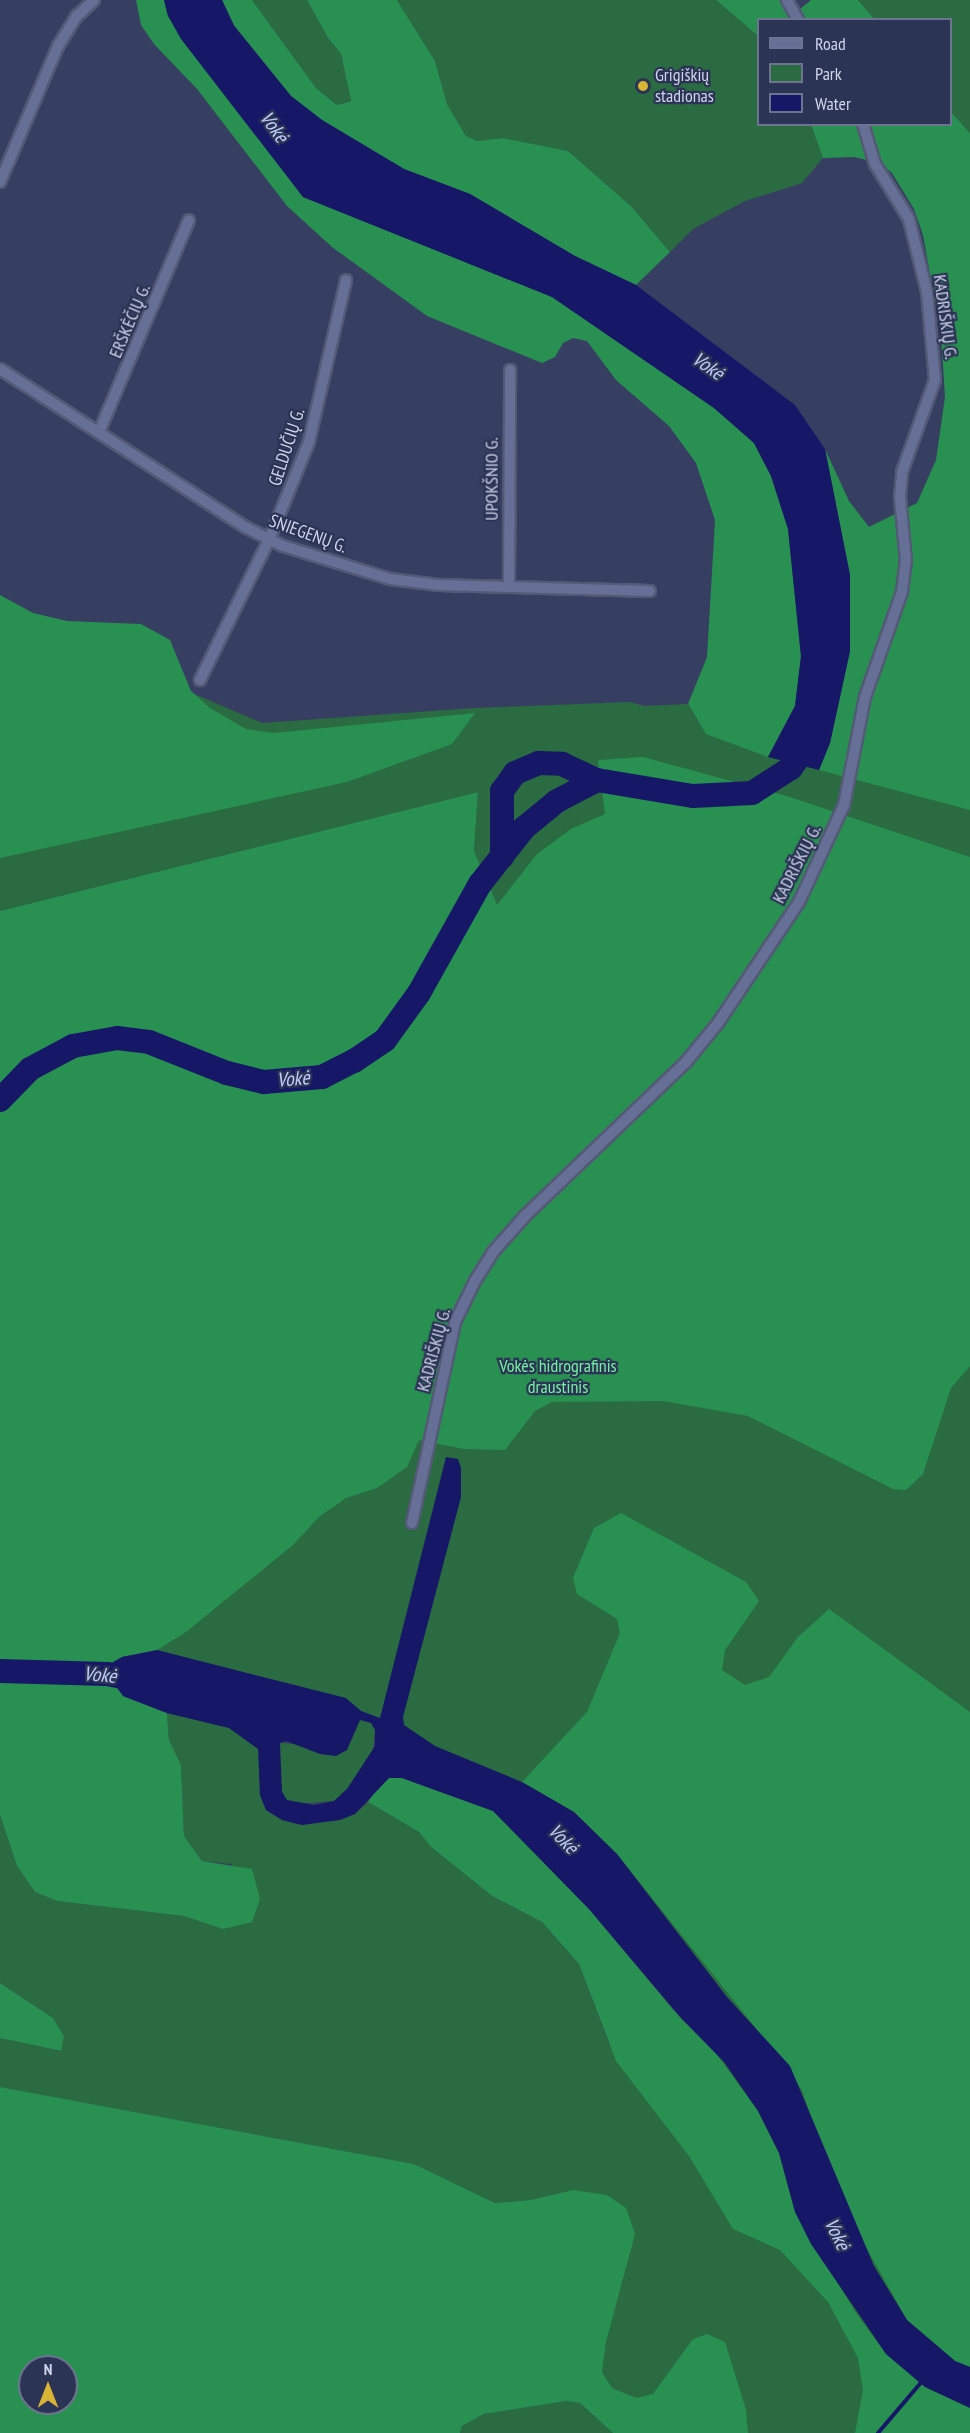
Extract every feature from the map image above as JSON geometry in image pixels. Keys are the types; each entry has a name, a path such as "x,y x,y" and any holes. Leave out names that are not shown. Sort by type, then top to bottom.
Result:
{"street":[{"path":"0,182 58,46 77,16 94,0"},
{"path":"787,0 797,18"},
{"name":"KADRIŠKIŲ G.","path":"412,1523 455,1322 475,1281 493,1252 525,1216 686,1062 718,1023 799,902 844,805 865,697 902,592 906,561 900,497 902,472 935,381 927,292 909,219 875,164 864,126"},
{"name":"ERŠKĖČIŲ G.","path":"99,432 189,220"},
{"name":"GELDUČIŲ G.","path":"200,680 269,540 309,442 346,280"},
{"name":"SNIEGENŲ G.","path":"0,369 269,540 390,579 508,587 650,591"},
{"name":"UPOKŠNIO G.","path":"508,587 510,370"}],"green space":[{"path":"136,0 164,0 168,16 303,197 552,297 714,408 754,443 771,476 788,529 801,656 795,706 768,757 706,734 688,704 707,657 715,520 696,463 669,426 616,380 587,341 573,338 563,343 555,357 542,363 427,316 332,247 287,206 197,89 154,44 141,25"},
{"path":"222,0 252,0 316,88 337,105 351,101 341,54 328,38 307,0 397,0 435,61 447,104 466,136 477,141 503,138 568,151 632,207 670,252 636,285 575,256 470,194 404,169 322,120 291,96 234,25"},
{"path":"252,0 307,0 328,38 341,54 351,101 337,105 316,88"},
{"name":"Grigiškių stadionas","path":"397,0 716,0 757,35 757,126 811,126 823,158 802,183 745,201 693,229 670,252 632,207 568,151 503,138 476,141 466,136 447,104 435,61"},
{"path":"716,0 781,0 790,10 800,9 811,0 858,0 873,18 757,18 757,35"},
{"path":"858,0 970,0 970,133 952,113 952,18 873,18"},
{"path":"952,113 970,133 970,810 819,770 830,743 850,651 850,575 825,449 849,501 869,527 917,503 936,460 945,397 941,336 923,235 914,209 892,173 880,163 854,157 823,158 811,126 952,126"},
{"path":"0,595 33,613 67,621 141,624 170,640 191,691 210,708 246,729 274,733 475,713 452,744 347,782 0,858"},
{"name":"Vokės hidrografinis draustinis","path":"162,680 262,723 475,708 630,702 644,706 688,704 699,723 970,806 970,2433 647,2433 637,2398 612,2388 602,2372 606,2342 573,2190 530,2200 495,2203 414,2164 0,2087 0,2038 60,2051 64,2036 53,2018 0,1983 0,1815 17,1866 35,1892 57,1901 184,1916 223,1929 232,1864 202,1861 184,1836 181,1765 169,1740 167,1713 229,1728 259,1749 260,1795 266,1810 282,1820 302,1825 355,1814 368,1802 419,1832 431,1847 492,1896 542,1922 579,1964 609,2044 706,1996 375,1731 372,1755 347,1789 334,1801 298,1804 287,1800 282,1792 277,1751 279,1743 296,1744 134,1670 0,1131 489,887 474,851 478,792 0,911 0,775"},
{"path":"643,757 790,797 970,857 970,1366 951,1388 923,1474 906,1490 893,1489 748,1416 663,1401 552,1402 535,1411 505,1450 464,1449 419,1440 407,1467 377,1488 346,1498 319,1517 293,1545 186,1632 157,1650 122,1657 123,1696 167,1713 169,1740 181,1765 184,1836 202,1861 252,1869 260,1899 252,1922 223,1929 184,1916 57,1901 35,1892 17,1866 0,1815 0,911 478,792 474,851 497,905 537,854 571,829 605,814 598,760"},
{"path":"621,1513 746,1582 759,1601 725,1650 722,1670 745,1685 769,1677 798,1637 829,1609 970,1712 970,2367 955,2361 907,2320 858,2233 817,2135 802,2090 758,2031 617,1854 574,1812 522,1782 587,1712 620,1633 617,1619 577,1594 573,1578 594,1528"},
{"path":"389,1778 402,1778 493,1811 589,1909 681,2019 707,2041 758,2111 779,2153 795,2212 856,2313 886,2354 925,2387 970,2408 970,2433 855,2433 863,2390 858,2358 828,2302 780,2250 733,2229 689,2156 616,2061 579,1964 542,1922 492,1896 431,1847 419,1832 368,1802 381,1782"},
{"path":"0,1983 53,2018 64,2036 61,2051 0,2038"},
{"path":"0,2087 414,2164 495,2203 530,2200 573,2190 607,2195 626,2208 635,2234 606,2342 602,2372 612,2388 637,2398 653,2394 693,2339 707,2334 725,2342 746,2410 748,2433 613,2433 580,2403 566,2401 484,2414 462,2426 460,2433 0,2433"},
{"path":"566,2401 580,2403 613,2433 460,2433 462,2426 484,2414"}],"water":[{"path":"164,0 222,0 234,26 291,96 322,120 404,169 470,194 575,256 636,285 795,405 825,449 850,575 850,651 830,743 819,770 768,757 795,706 801,656 788,529 771,476 754,443 714,408 552,297 303,197 181,39 168,16"},
{"path":"446,1457 458,1459 461,1468 461,1497 403,1717 404,1725 435,1746 522,1782 574,1812 617,1854 727,1997 790,2066 874,2266 907,2320 955,2361 970,2367 970,2408 925,2387 886,2354 811,2244 795,2212 779,2153 758,2111 724,2062 682,2019 589,1909 493,1811 402,1778 389,1778 355,1814 340,1820 302,1825 282,1820 266,1810 260,1795 258,1749 229,1728 167,1713 123,1696 107,1674 108,1665 122,1657 157,1650 346,1698 361,1711 380,1718","holes":["360,1720 371,1723 375,1730 375,1746 347,1789 334,1801 314,1805 287,1800 282,1792 280,1743 286,1741 320,1754 336,1756 347,1750"]}],"waterway":[{"name":"Vokė","path":"502,857 502,791 515,773 539,763 562,764 597,780 693,796 752,793 791,768 812,738"},
{"name":"Vokė","path":"0,1100 30,1069 73,1046 117,1038 149,1042 227,1073 264,1082 322,1077 354,1061 385,1040 419,993 480,884 524,828 557,801 597,780"},
{"name":"Vokė","path":"0,1671 107,1674 139,1680"},
{"path":"878,2433 924,2379"}],"place":[{"name":"Grigiškių stadionas","path":"643,86"}]}
